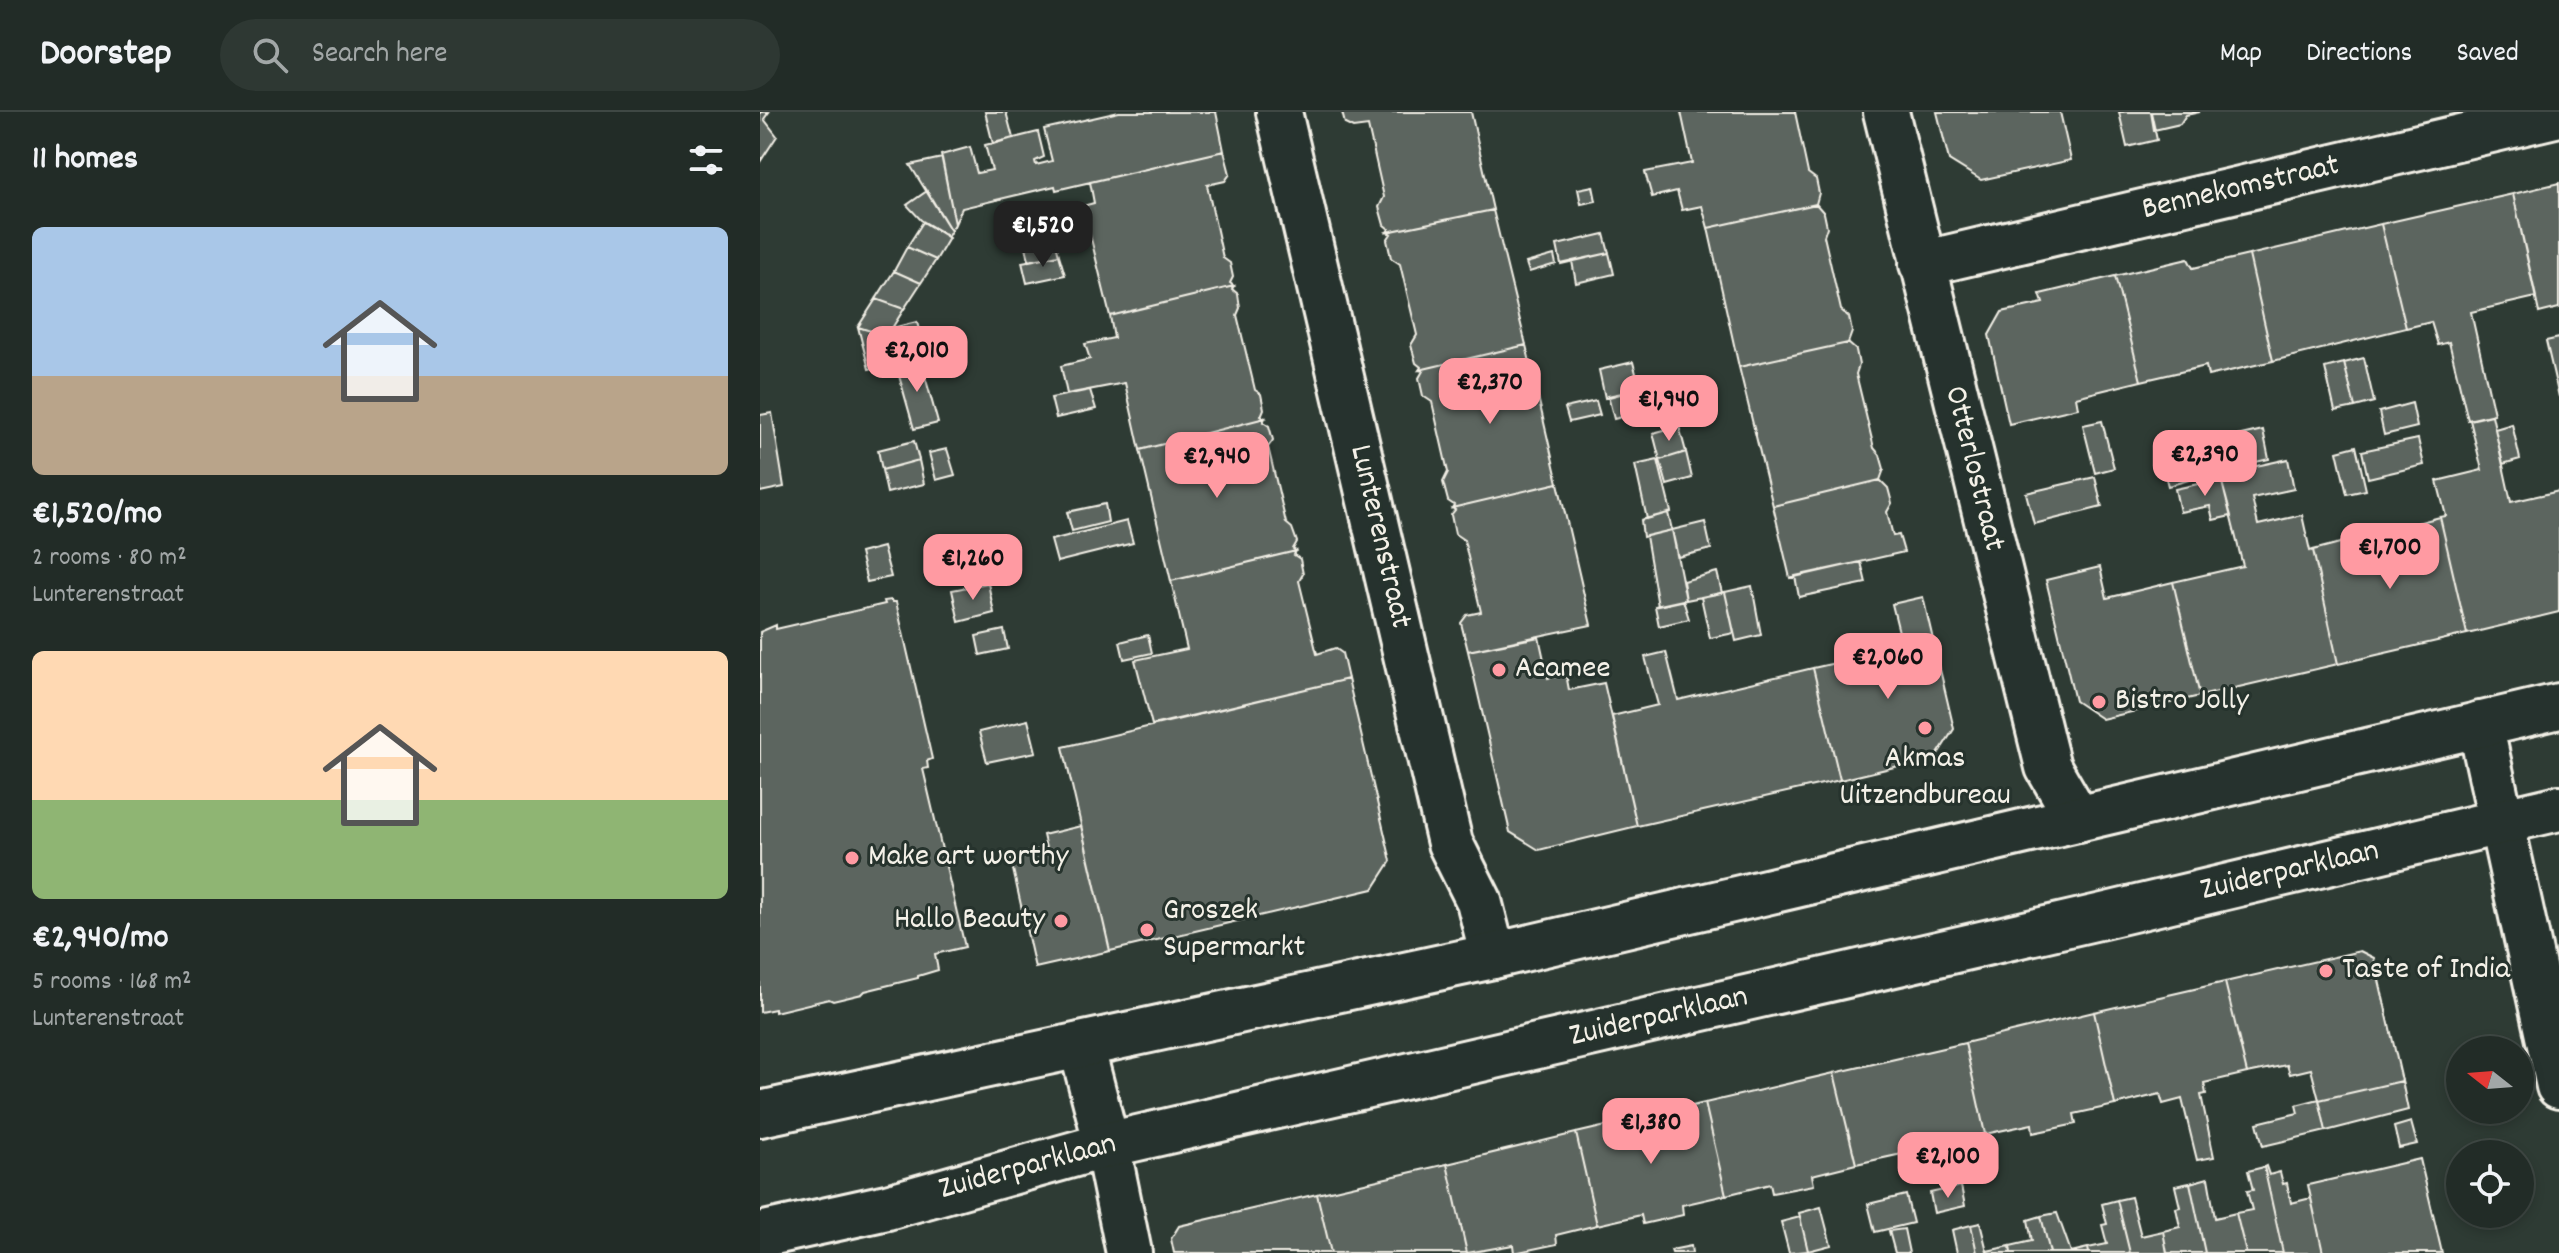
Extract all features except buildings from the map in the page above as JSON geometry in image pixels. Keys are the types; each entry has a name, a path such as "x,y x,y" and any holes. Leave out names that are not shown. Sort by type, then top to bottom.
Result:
{"main road":[{"name":"Lunterenstraat","path":"1279,112 1450,843 1479,901 1493,956"},
{"name":"Otterlostraat","path":"1886,112 2048,767 2078,819"},
{"name":"Bennekomstraat","path":"1922,264 2559,114"},
{"path":"760,1114 1493,956 2559,706"},
{"path":"2480,724 2559,1086"},
{"name":"Zuiderparklaan","path":"760,1235 887,1207 1107,1145 2057,927 2559,808"},
{"path":"1081,1045 1107,1145 1129,1253"}],"place":[{"name":"Acamee","path":"1499,670"},
{"name":"Bistro Jolly","path":"2099,702"},
{"name":"Akmas Uitzendbureau","path":"1925,728"},
{"name":"Make art worthy","path":"852,858"},
{"name":"Hallo Beauty","path":"1061,921"},
{"name":"Groszek Supermarkt","path":"1147,930"},
{"name":"Taste of India","path":"2326,971"}]}
